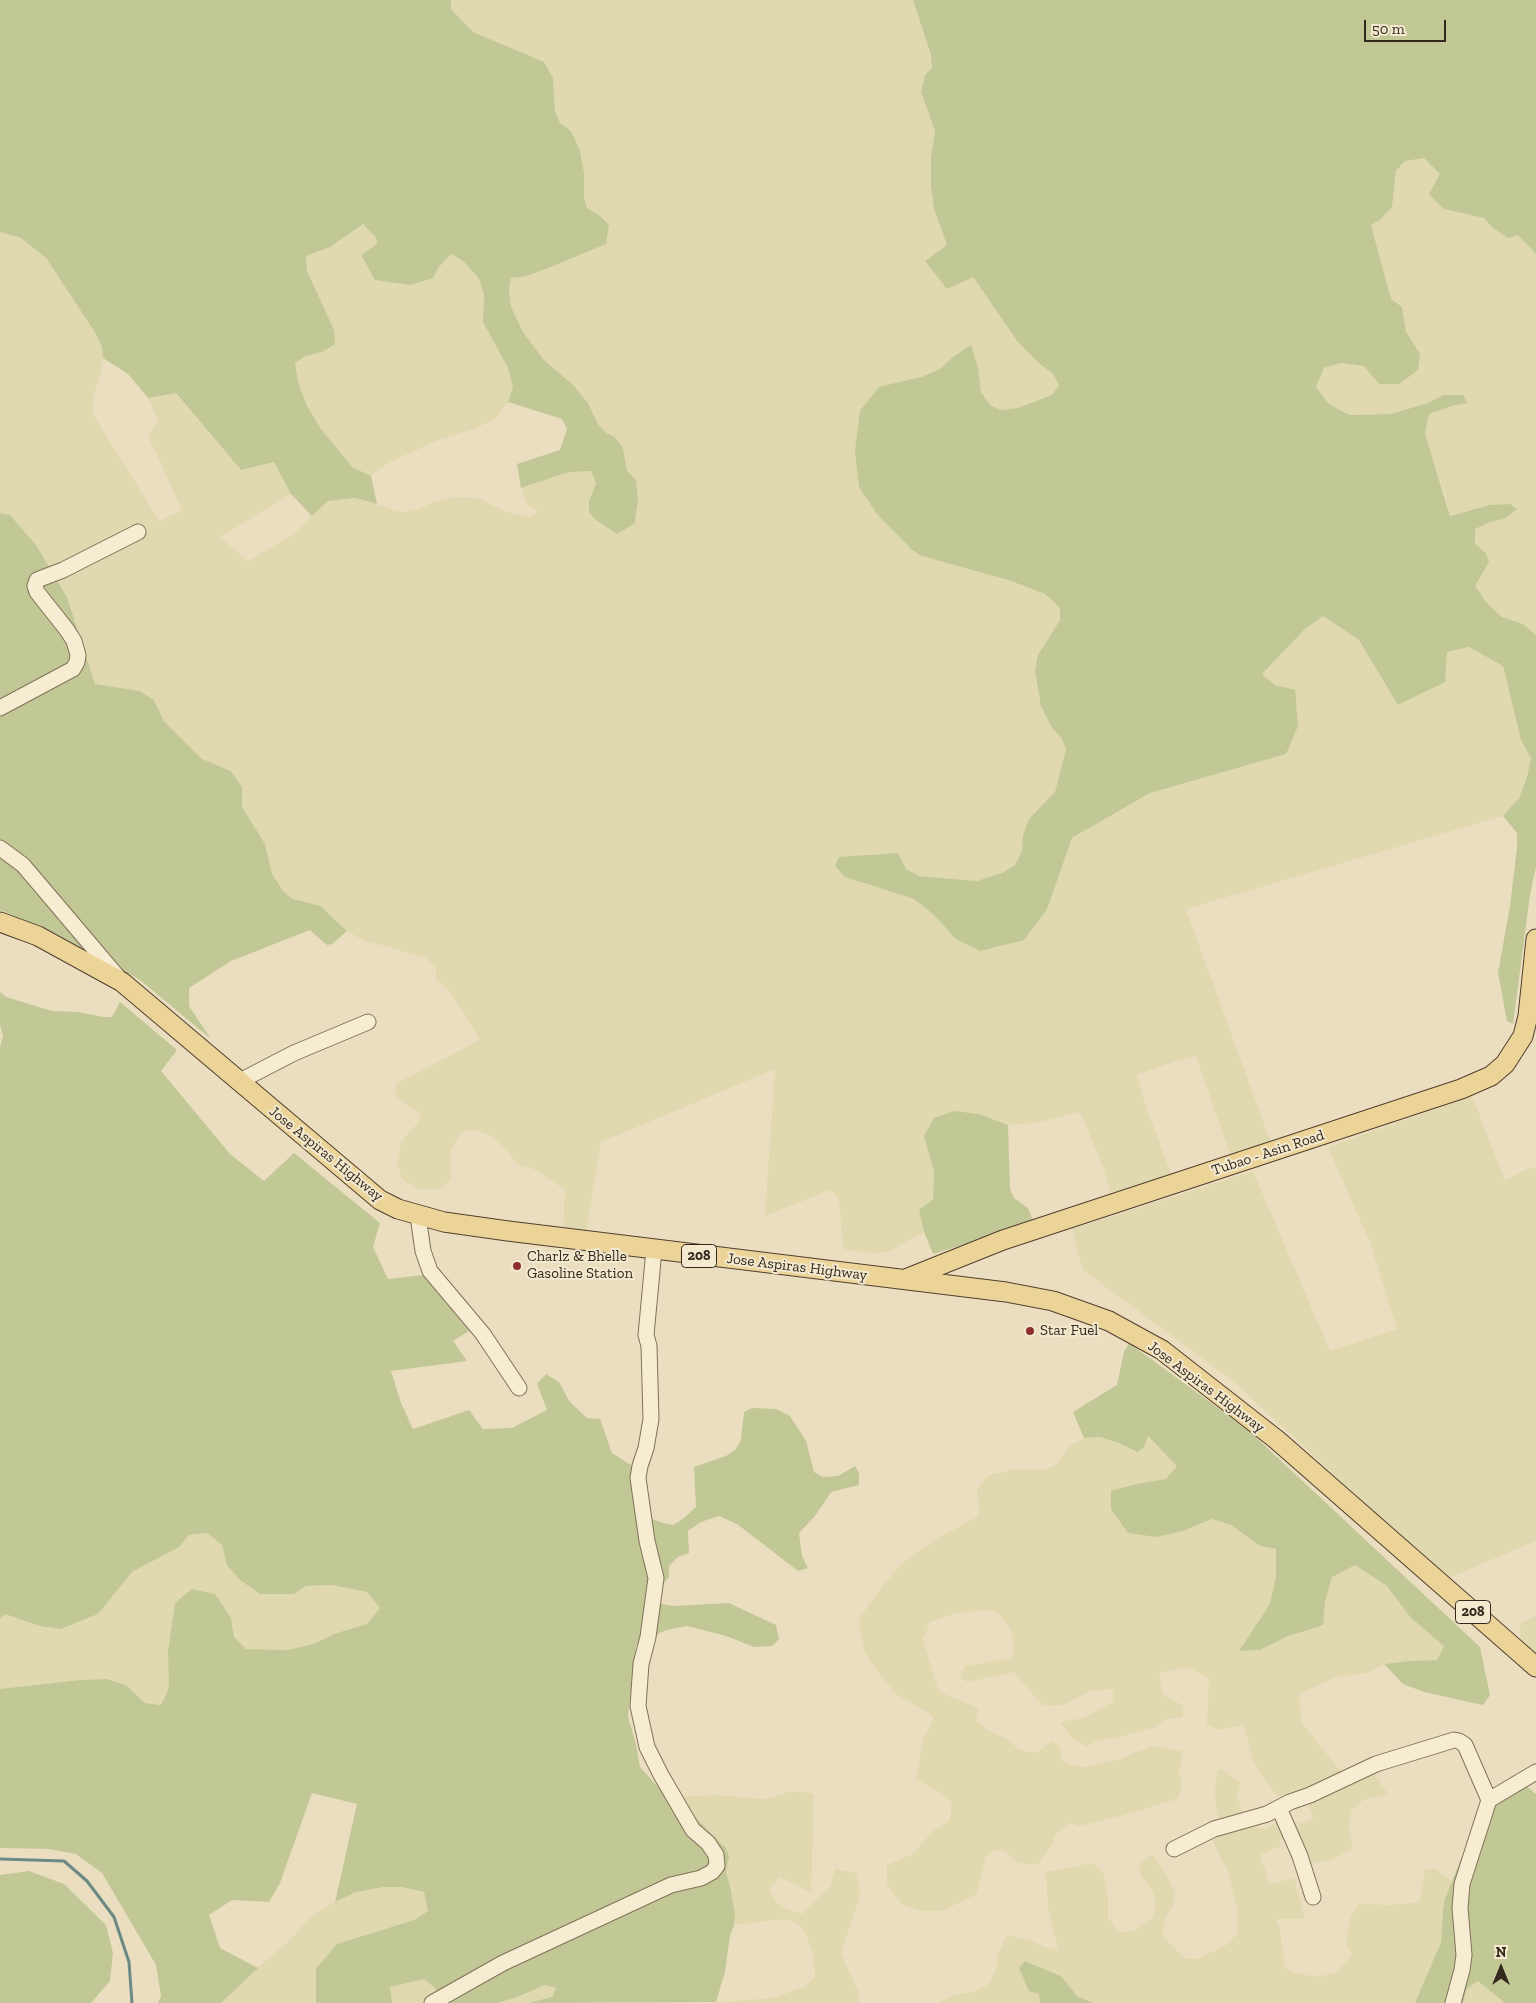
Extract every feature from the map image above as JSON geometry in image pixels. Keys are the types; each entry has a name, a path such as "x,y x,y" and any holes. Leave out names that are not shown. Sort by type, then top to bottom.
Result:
{"main road":[{"name":"Jose Aspiras Highway","path":"0,922 38,936 122,982 238,1082 380,1200 418,1216 495,1230 1006,1292 1053,1301 1109,1321 1162,1350 1277,1440 1536,1667"},
{"name":"Tubao - Asin Road","path":"905,1280 1003,1240 1461,1089 1491,1076 1505,1064 1523,1036 1528,1016 1536,939"}],"street":[{"path":"0,708 73,669 77,662 78,655 74,641 37,592 35,586 37,580 63,570 138,532"},
{"path":"0,848 23,865 49,893 122,982"},
{"path":"238,1082 294,1052 368,1022"},
{"path":"418,1216 423,1251 430,1271 483,1334 519,1388"},
{"path":"432,2003 503,1963 677,1882 701,1878 712,1872 717,1866 716,1855 708,1843 693,1830 647,1747 638,1706 641,1664 648,1636 656,1578 638,1478 646,1448 651,1412 649,1346 646,1336 654,1250"},
{"path":"1174,1850 1214,1829 1259,1817 1376,1764 1456,1740 1462,1742 1466,1747 1489,1800"},
{"path":"1453,2003 1464,1956 1460,1895 1463,1879 1489,1800 1536,1772"},
{"path":"1280,1808 1300,1856 1313,1897"}],"shaded area":[{"path":"451,0 913,0 931,55 933,68 925,75 921,92 935,131 931,157 931,186 934,209 947,245 926,260 973,277 1018,342 1052,373 1059,385 1052,395 1018,408 1001,410 990,405 981,392 978,368 953,357 940,369 921,377 896,383 877,514 912,550 922,556 1011,581 1045,594 1060,608 1060,620 1038,655 1052,728 1061,737 1066,749 1055,792 1023,835 1022,851 1015,865 1002,873 977,881 919,876 906,869 845,877 914,899 934,915 1047,908 1071,839 1150,793 1286,754 1275,685 1262,674 1304,630 1323,616 1359,640 1398,705 1447,652 1469,647 1503,666 1521,740 1531,758 1527,777 1519,798 1503,816 1186,909 1271,1143 1230,1154 1196,1056 1175,1061 1137,1075 1147,1109 1171,1174 1111,1193 1103,1167 1080,1112 1035,1123 1008,1125 979,1114 924,1136 934,1172 933,1199 919,1210 924,1232 888,1252 871,1253 843,1249 839,1198 830,1190 765,1216 775,1069 601,1142 586,1234 563,1231 565,1190 534,1169 518,1165 492,1137 477,1130 461,1132 451,1150 451,1180 438,1190 419,1189 403,1180 397,1165 401,1141 416,1125 421,1115 397,1097 395,1084 480,1040 453,996 436,979 436,968 427,958 363,940 347,931 320,907 293,899 284,892 272,874 265,844 242,807 242,787 231,771 202,760 164,721 154,700 140,691 95,684 67,597 36,545 10,515 0,513 0,232 21,238 46,258 96,334 102,347 103,358 92,412 159,521 182,510 148,436 158,421 148,398 175,393 241,470 274,462 291,494 220,537 248,561 291,536 328,501 355,498 401,512 420,509 432,502 456,497 478,498 502,510 530,518 537,511 526,503 521,488 569,472 591,471 596,483 589,501 635,522 638,498 636,481 627,471 623,448 615,437 605,432 598,424 588,403 573,385 543,359 523,332 511,307 509,289 511,278 523,277 605,244 599,215 588,208 584,197 584,173 571,131 560,123 555,111 553,78 544,62 473,32 451,9"},
{"path":"1424,157 1441,175 1435,182 1444,209 1484,218 1492,227 1518,235 1536,254 1536,635 1523,624 1502,617 1486,602 1475,586 1481,575 1486,553 1475,544 1475,529 1490,522 1504,519 1469,510 1450,516 1445,494 1431,457 1425,434 1429,414 1452,406 1467,404 1463,395 1443,395 1428,403 1391,414 1350,415 1329,404 1316,387 1324,368 1341,363 1364,366 1406,332 1402,307 1391,299 1371,225 1380,220 1392,207 1396,171 1405,161"},
{"path":"363,224 376,236 377,244 361,255 433,278 438,268 451,254 463,261 478,277 484,294 483,322 508,368 513,387 508,402 495,419 474,429 441,439 390,462 371,476 352,467 321,429 307,406 298,382 294,363 306,356 322,352 322,306 307,271 306,256 330,247"},
{"path":"1472,1096 1505,1180 1527,1169 1536,1168 1536,1541 1446,1579 1233,1381 1083,1270 1072,1229 1253,1171 1330,1351 1397,1329 1370,1243 1328,1147"},
{"path":"1148,1436 1177,1466 1166,1479 1136,1484 1183,1531 1212,1519 1231,1525 1260,1546 1276,1549 1276,1576 1270,1604 1240,1651 1260,1650 1286,1637 1322,1625 1325,1602 1332,1577 1355,1565 1387,1586 1411,1618 1444,1646 1437,1660 1384,1664 1368,1673 1336,1677 1299,1694 1302,1723 1342,1773 1371,1769 1388,1794 1363,1800 1351,1811 1349,1830 1353,1848 1331,1860 1310,1863 1293,1835 1280,1840 1281,1846 1260,1855 1270,1884 1294,1878 1305,1919 1276,1919 1280,1929 1285,1968 1294,1973 1318,1977 1337,1972 1352,1955 1346,1943 1350,1919 1359,1904 1392,1905 1419,1902 1425,1869 1436,1869 1453,1882 1443,1910 1441,1942 1415,2003 1093,2003 1077,1996 1061,1976 1026,1961 1039,1994 1040,2003 938,2003 956,1994 973,1992 989,1984 996,1968 998,1955 1007,1935 1059,1950 1048,1909 1046,1872 1093,1863 1104,1874 1108,1899 1108,1918 1119,1932 1133,1931 1153,1918 1156,1906 1153,1892 1142,1877 1139,1864 1152,1855 1166,1874 1175,1893 1173,1905 1165,1918 1163,1936 1184,1958 1196,1959 1225,1946 1237,1934 1238,1911 1227,1869 1212,1837 1223,1830 1216,1807 1215,1789 1218,1768 1240,1783 1237,1796 1246,1824 1265,1829 1285,1818 1300,1824 1313,1819 1307,1799 1302,1794 1278,1797 1261,1775 1252,1757 1244,1725 1219,1730 1207,1725 1209,1678 1187,1667 1159,1673 1162,1693 1183,1706 1183,1717 1167,1719 1153,1728 1116,1738 1096,1741 1086,1747 1072,1737 1060,1722 1084,1718 1113,1702 1113,1689 1090,1691 1063,1705 1043,1706 1014,1672 967,1682 960,1676 965,1666 1012,1658 1014,1644 1011,1629 995,1610 954,1614 930,1622 923,1640 939,1692 979,1708 976,1721 987,1730 1009,1740 1019,1750 1037,1753 1051,1741 1060,1747 1062,1760 1071,1765 1085,1767 1121,1759 1155,1746 1183,1751 1179,1772 1182,1786 1181,1792 1177,1799 1124,1815 1080,1826 1070,1823 1056,1834 1050,1848 1039,1863 1028,1865 1017,1862 1003,1849 994,1851 986,1857 977,1894 942,1911 922,1911 902,1904 887,1885 887,1865 913,1854 932,1832 950,1820 952,1803 940,1793 916,1779 923,1740 934,1718 897,1695 880,1675 865,1653 859,1619 902,1563 940,1537 979,1516 977,1489 989,1475 1016,1469 1047,1469 1057,1464 1071,1445 1084,1438 1100,1437 1119,1443 1136,1452"},
{"path":"207,1533 222,1545 227,1565 240,1580 260,1594 294,1594 306,1586 332,1585 367,1592 380,1608 367,1624 337,1633 313,1644 288,1650 246,1649 234,1637 231,1618 168,1652 169,1688 161,1705 145,1703 126,1685 107,1679 80,1680 0,1689 0,1619 5,1614 61,1629 98,1614 132,1572 179,1547 189,1535"},
{"path":"1536,1616 1536,1657 1519,1642 1521,1623"},
{"path":"793,1791 814,1794 811,1893 780,1877 769,1888 776,1902 787,1909 802,1914 830,1887 835,1869 857,1873 860,1896 841,1954 860,1994 857,2003 713,2003 773,1998 804,1987 815,1977 813,1954 805,1932 796,1922 784,1919 734,1925 735,1914 726,1872 729,1857 726,1848 695,1817 680,1797 716,1795 765,1799"},
{"path":"384,1887 402,1887 424,1892 428,1911 414,1920 337,1944 316,2003 221,2003 290,1940 309,1918 356,1892"},
{"path":"424,1979 436,1989 436,2003 392,2003 390,1987"},
{"path":"1478,1981 1505,2003 1463,2003 1467,1989"},
{"path":"545,1985 556,1988 552,1997 528,2003 496,2003 512,1999"}],"green space":[{"path":"0,0 451,0 451,9 473,32 544,62 553,78 555,111 560,123 571,131 580,151 584,173 584,197 587,208 599,215 609,225 606,244 523,277 511,278 509,289 511,307 523,332 543,359 573,385 588,403 598,424 605,432 615,437 623,448 627,471 636,480 638,498 635,523 617,534 596,520 589,512 589,501 596,483 591,471 569,472 521,488 517,464 560,450 567,429 562,419 508,402 513,387 508,368 483,322 484,294 478,277 463,261 451,254 438,268 433,278 410,285 375,280 361,255 377,244 376,237 363,224 330,247 306,256 307,271 334,330 335,344 322,352 306,356 295,363 298,382 307,406 321,429 352,467 371,476 377,504 355,498 328,501 312,516 291,494 274,462 241,470 176,393 148,398 128,374 103,358 102,347 96,334 46,258 21,238 0,232"},
{"path":"913,0 1536,0 1536,254 1518,235 1508,238 1492,227 1484,218 1444,209 1429,194 1440,174 1424,158 1405,161 1396,171 1392,207 1380,220 1371,225 1391,299 1402,307 1406,332 1420,354 1418,370 1399,384 1379,384 1364,366 1341,363 1324,368 1316,387 1329,404 1350,415 1391,414 1428,403 1443,395 1463,395 1468,403 1429,414 1425,434 1450,516 1490,505 1510,504 1517,509 1504,519 1490,522 1475,529 1475,544 1486,553 1489,562 1475,586 1486,602 1502,617 1523,624 1536,635 1536,867 1530,895 1513,1024 1507,1021 1498,973 1510,906 1517,833 1503,816 1519,798 1527,777 1531,758 1521,740 1503,666 1469,647 1447,652 1445,682 1398,705 1359,640 1323,616 1304,630 1262,674 1275,685 1295,690 1298,726 1286,754 1150,793 1072,838 1047,909 1024,940 980,951 956,939 934,915 914,899 845,877 835,866 839,857 898,853 906,869 919,876 977,881 1002,873 1015,865 1022,851 1023,835 1029,819 1055,792 1066,749 1061,737 1052,728 1041,706 1035,670 1038,655 1060,620 1060,608 1045,594 1011,581 922,556 912,550 877,514 859,487 855,451 860,411 879,387 921,377 940,369 953,357 971,345 978,368 981,392 990,405 1001,410 1018,408 1052,395 1059,385 1052,373 1018,342 973,277 947,289 925,261 947,245 934,209 931,186 931,157 935,131 921,92 925,75 932,68 931,55"},
{"path":"0,513 10,515 36,545 67,597 95,684 140,691 154,700 164,721 202,759 231,771 242,787 242,807 265,844 272,874 284,892 293,899 320,906 347,931 332,944 327,945 310,930 231,961 189,988 189,1006 211,1039 140,980 55,933 0,910"},
{"path":"0,992 6,997 52,1011 78,1012 103,1017 112,1017 120,1002 177,1050 161,1071 230,1154 264,1181 294,1153 380,1223 373,1247 388,1279 423,1275 469,1331 453,1341 467,1361 391,1371 401,1403 413,1429 469,1410 483,1429 512,1428 547,1410 537,1384 546,1374 559,1382 569,1401 587,1418 600,1419 612,1453 634,1467 630,1476 640,1514 673,1525 696,1507 694,1467 726,1456 735,1450 741,1440 744,1412 752,1408 776,1409 790,1416 806,1441 814,1472 823,1477 838,1476 855,1466 859,1473 859,1485 831,1492 815,1516 799,1533 802,1556 808,1568 798,1571 737,1524 719,1516 701,1522 688,1531 689,1553 678,1557 669,1566 669,1577 647,1602 674,1606 729,1603 776,1625 779,1639 772,1646 754,1647 726,1636 687,1626 666,1630 636,1645 628,1717 640,1767 668,1798 680,1797 695,1817 726,1848 729,1857 726,1872 735,1914 725,1972 716,2002 528,2003 552,1997 556,1988 545,1985 512,1999 496,2003 436,2003 436,1989 424,1979 390,1987 392,2003 316,2003 316,1969 337,1944 414,1920 428,1911 424,1892 402,1887 384,1887 356,1892 335,1902 357,1804 312,1793 280,1883 269,1902 232,1900 209,1915 220,1948 258,1968 221,2003 158,2003 161,1996 156,1965 102,1873 76,1854 49,1849 0,1848 0,1689 80,1680 107,1679 126,1685 145,1703 161,1705 169,1688 168,1652 175,1603 192,1589 215,1594 231,1618 234,1637 246,1649 288,1650 313,1644 337,1633 367,1624 380,1608 367,1592 332,1585 306,1586 294,1594 260,1594 240,1580 227,1565 222,1545 207,1533 189,1535 179,1547 132,1572 98,1614 61,1629 40,1626 5,1614 0,1619 0,1047 3,1036 0,1025"},
{"path":"954,1111 979,1114 1008,1125 1010,1189 1014,1198 1028,1208 1034,1223 933,1254 924,1232 919,1210 933,1199 934,1172 924,1136 934,1118"},
{"path":"1129,1343 1248,1430 1480,1647 1490,1695 1483,1705 1424,1692 1403,1684 1384,1664 1437,1660 1444,1646 1411,1618 1387,1586 1355,1565 1332,1577 1325,1602 1323,1625 1286,1637 1260,1650 1239,1651 1270,1604 1276,1576 1276,1549 1260,1546 1231,1525 1212,1519 1183,1531 1156,1537 1128,1533 1111,1509 1111,1491 1136,1484 1166,1479 1177,1466 1148,1436 1144,1447 1137,1452 1119,1443 1100,1437 1084,1438 1073,1412 1117,1385 1124,1352"},
{"path":"1512,1775 1536,1794 1536,2003 1505,2003 1478,1981 1467,1989 1463,2003 1415,2003 1441,1942 1445,1899 1479,1814"},
{"path":"29,1871 64,1884 106,1925 113,1953 110,1981 91,2003 0,2003 0,1875"},
{"path":"1025,1961 1061,1976 1077,1996 1093,2003 1040,2003 1039,1994 1029,1991 1019,1968"}],"waterway":[{"path":"0,1859 64,1861 87,1881 114,1917 129,1962 132,2003"}],"place":[{"name":"Charlz & Bhelle Gasoline Station","path":"517,1266"},
{"name":"Star Fuel","path":"1030,1331"}]}
